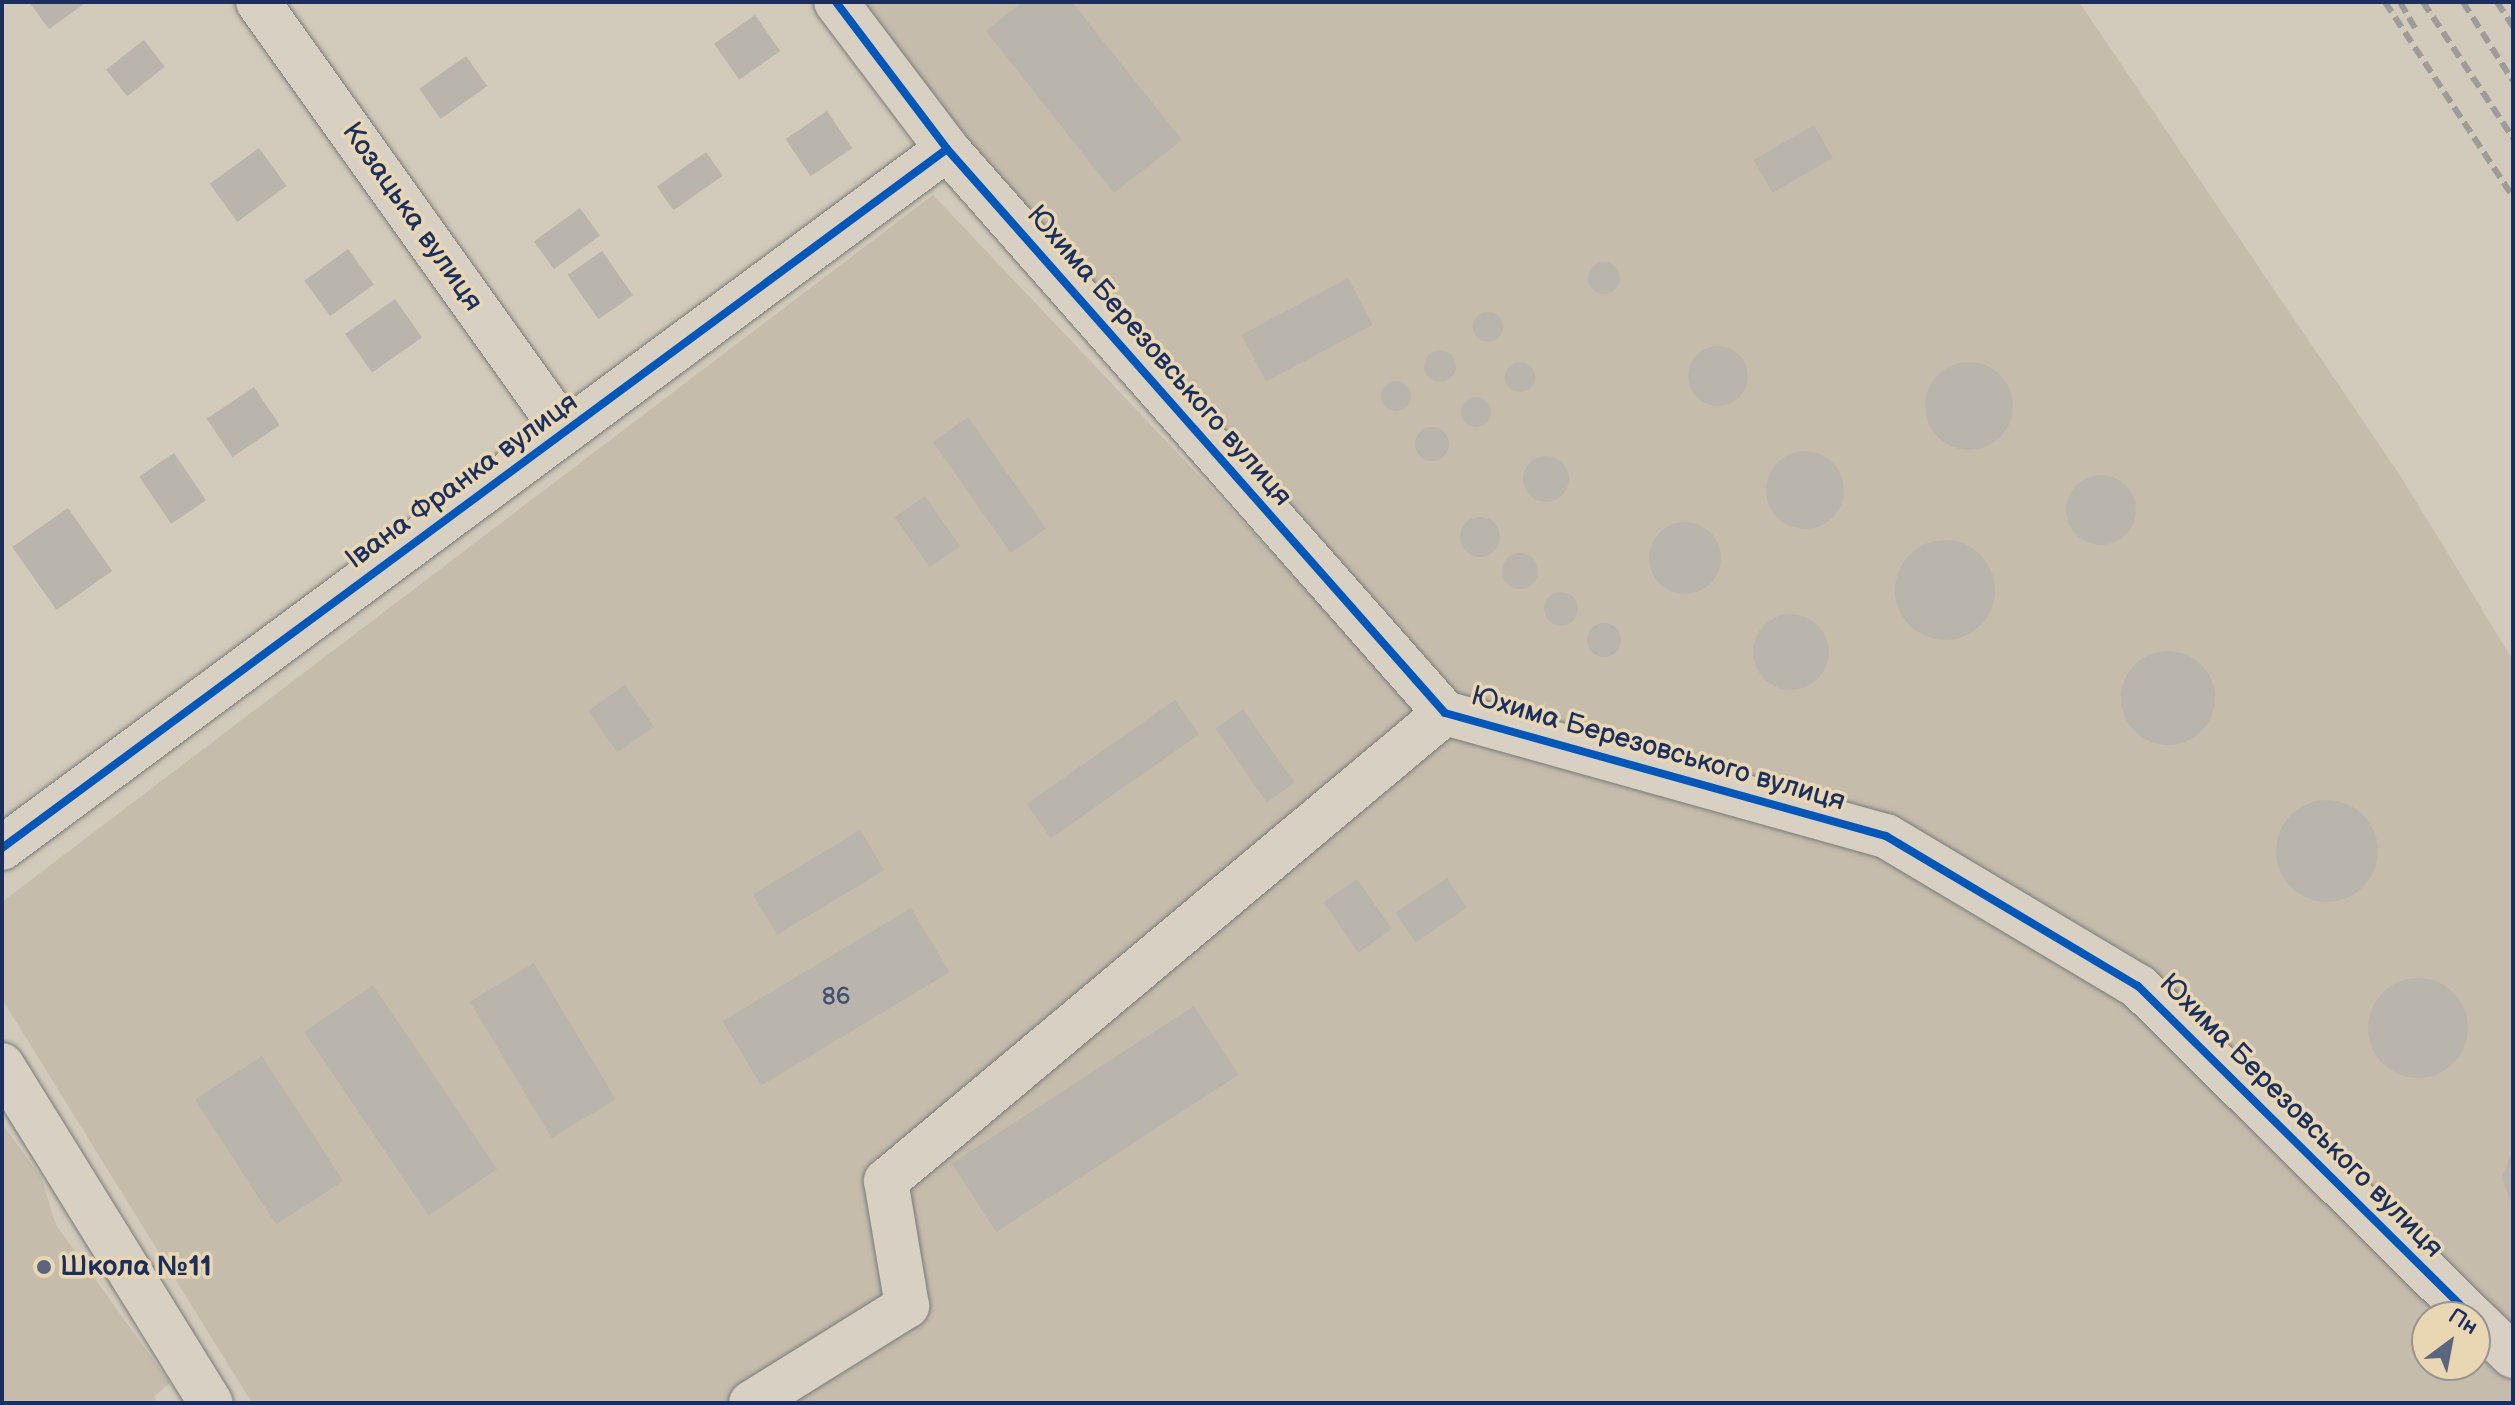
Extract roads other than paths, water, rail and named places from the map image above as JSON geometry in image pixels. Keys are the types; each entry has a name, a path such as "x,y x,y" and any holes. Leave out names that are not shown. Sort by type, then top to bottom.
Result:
{"street":[{"name":"Козацька вулиця","path":"258,2 565,432"},
{"name":"Юхима Березовського вулиця","path":"836,2 947,149 1445,713 1886,836 2138,986 2457,1301"},
{"name":"Івана Франка вулиця","path":"2,848 947,149"},
{"path":"751,1403 907,1306 886,1181 1445,713"},
{"path":"2,1065 211,1403"},
{"name":"Юхима Березовського вулиця","path":"2491,1335 2513,1356"}],"railway":[{"path":"2385,2 2513,197"},
{"path":"2400,2 2416,30"},
{"path":"2423,2 2513,138"},
{"path":"2463,2 2513,81"},
{"path":"2497,2 2513,27"}],"place":[{"name":"Школа №11","path":"44,1267"}]}
